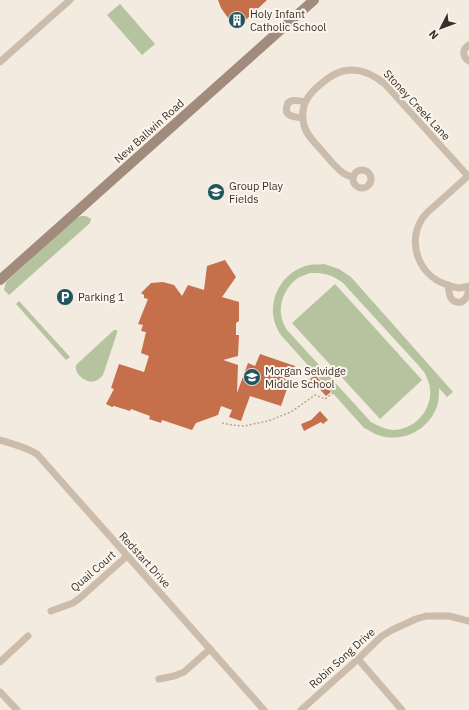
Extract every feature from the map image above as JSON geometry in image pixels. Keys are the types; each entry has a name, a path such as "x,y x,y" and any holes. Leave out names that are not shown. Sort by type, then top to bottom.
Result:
{"main road":[{"name":"New Ballwin Road","path":"0,280 314,0"}],"street":[{"path":"0,62 70,0"},
{"path":"469,45 464,49 463,54 465,59 469,61"},
{"name":"Stoney Creek Lane","path":"305,102 308,96 317,87 337,73 357,70 371,74 385,84 468,175"},
{"path":"303,118 291,116 287,112 286,107 289,102 305,102 303,109 304,126 310,136 342,173 353,177"},
{"path":"468,175 423,218 417,229 415,241 417,254 421,264 428,274 438,281 454,287 460,288 469,286"},
{"path":"448,285 450,296 456,302 464,301 469,290"},
{"name":"Redstart Drive","path":"0,440 32,450 37,454 264,710"},
{"name":"Quail Court","path":"51,611 73,603 80,598 127,556"},
{"name":"Robin Song Drive","path":"301,710 382,636 404,624 426,616 449,616 469,621"},
{"path":"0,662 28,636"},
{"path":"159,679 184,672 210,649"},
{"path":"358,659 402,710"},
{"path":"0,692 17,710"}],"path":[{"path":"222,423 244,426 268,421 291,412 314,395 325,399 333,392"}],"green space":[{"path":"120,4 155,44 142,55 107,15"},
{"path":"81,216 86,216 91,219 90,223 9,295 4,290 6,282 75,219"},
{"path":"324,264 339,269 351,277 453,392 447,397 439,388 438,401 434,412 423,427 415,432 406,436 387,437 376,434 364,428 280,334 274,322 273,311 276,293 280,285 286,278 300,268 309,265","holes":["310,273 331,276 343,283 425,373 429,385 429,403 419,419 412,424 404,428 391,430 385,429 371,422 287,330 281,313 282,302 286,291 298,278"]},
{"path":"335,284 422,380 380,419 292,323"},
{"path":"19,301 70,357 66,360 16,304"},
{"path":"114,330 117,330 117,333 103,375 92,382 81,378 77,372 76,365"}],"building":[{"name":"Holy Infant Catholic School","path":"218,0 267,0 236,29 221,8"},
{"name":"Morgan Selvidge Middle School","path":"225,260 236,277 222,297 239,302 239,321 236,323 236,335 239,335 238,356 223,360 238,365 237,393 248,363 255,366 260,354 295,366 281,406 250,396 241,421 229,417 232,410 221,406 218,415 196,423 192,430 162,420 161,423 149,419 150,416 131,409 130,411 106,404 114,389 111,388 119,364 144,372 149,356 141,353 146,332 141,331 143,325 138,324 148,299 144,298 144,295 141,293 151,283 163,282 174,285 182,296 188,285 204,290 207,266"},
{"path":"315,375 331,392 326,396 310,379"},
{"path":"320,411 328,420 323,424 321,422 304,431 301,424 311,420"}],"place":[{"name":"Holy Infant Catholic School","path":"237,20"},
{"name":"Group Play Fields","path":"216,192"},
{"name":"Parking 1","path":"65,297"},
{"name":"Morgan Selvidge Middle School","path":"252,377"}]}
